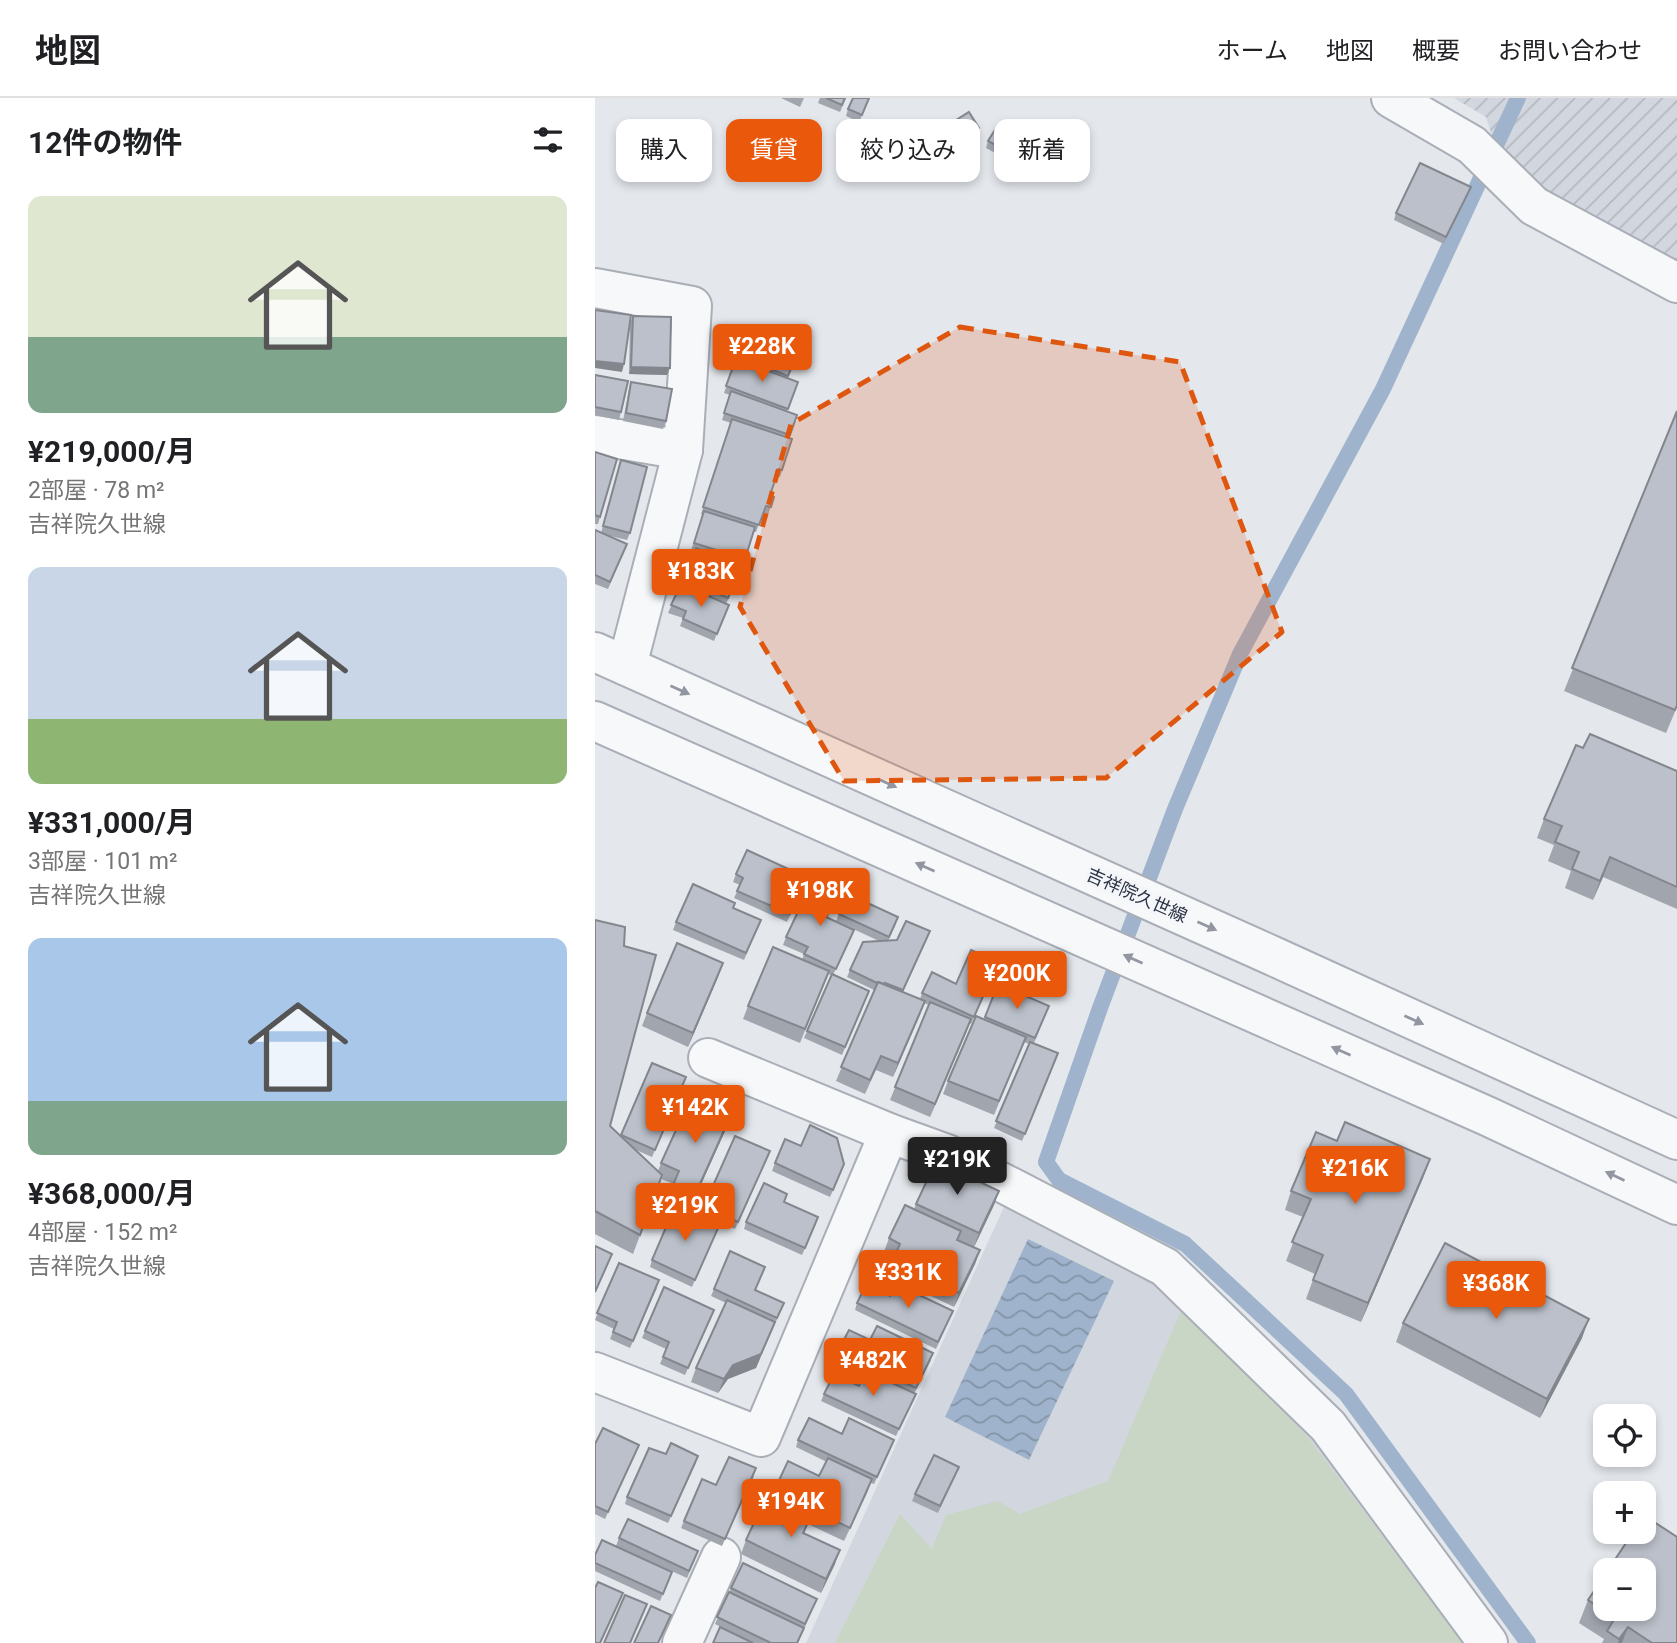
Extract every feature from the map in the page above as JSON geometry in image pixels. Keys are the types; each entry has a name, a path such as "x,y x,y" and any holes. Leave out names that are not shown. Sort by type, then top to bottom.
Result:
{"street":[{"path":"1391,98 1472,145 1534,205 1677,283"},
{"path":"595,288 692,306 683,450 611,659"},
{"path":"595,435 683,450"},
{"name":"吉祥院久世線","path":"611,659 1677,1140"},
{"path":"595,721 1487,1115 1677,1205"},
{"path":"708,1058 889,1133 947,1154 1165,1267 1328,1426 1488,1643"},
{"path":"595,1372 761,1437 889,1133"},
{"path":"682,1643 721,1557"}],"highlighted area":[{"path":"960,327 1180,362 1282,632 1106,778 844,781 740,607 791,424"}],"shaded area":[{"path":"1454,98 1677,98 1677,269 1528,181 1497,152 1486,117"},
{"path":"1008,1198 1158,1273 1312,1423 1475,1643 806,1643"}],"green space":[{"path":"1182,1308 1306,1435 1463,1643 835,1643 900,1514 932,1549 946,1515 998,1501 1020,1514 1108,1481"}],"water":[{"path":"1028,1239 1114,1281 1029,1460 945,1417"}],"building":[{"path":"826,98 845,98 842,105"},
{"path":"853,98 869,98 862,115 848,109"},
{"path":"969,112 973,119 958,119"},
{"path":"994,131 994,144 988,141"},
{"path":"1420,163 1471,187 1446,237 1396,213"},
{"path":"595,310 631,315 624,364 595,361"},
{"path":"633,316 671,317 670,368 631,367"},
{"path":"746,328 799,349 788,376 735,355"},
{"path":"736,359 798,382 788,409 726,386"},
{"path":"595,375 628,381 621,412 595,407"},
{"path":"631,382 672,389 666,421 626,413"},
{"path":"731,391 797,415 790,435 724,413"},
{"path":"1677,411 1677,705 1675,710 1572,668"},
{"path":"732,419 792,439 770,495 774,497 771,507 766,506 759,525 703,507"},
{"path":"595,452 617,459 600,517 595,515"},
{"path":"621,460 647,467 630,533 603,526"},
{"path":"704,511 755,527 745,559 694,543"},
{"path":"595,530 627,544 610,582 595,575"},
{"path":"696,548 724,561 727,557 743,563 728,598 682,578"},
{"path":"681,584 729,605 717,634 683,619 686,611 671,605"},
{"path":"1590,734 1677,771 1677,887 1610,857 1600,881 1572,869 1579,852 1555,842 1562,826 1544,819 1576,745 1583,748"},
{"path":"747,850 806,877 790,914 737,891 743,878 736,874"},
{"path":"812,882 837,894 826,917 854,930 836,969 804,954 808,947 786,937"},
{"path":"693,884 735,903 733,908 761,920 746,953 676,922"},
{"path":"848,894 898,917 889,937 839,914"},
{"path":"595,920 625,927 624,946 656,955 610,1126 662,1175 640,1235 595,1211"},
{"path":"906,921 930,931 903,990 877,983 850,970 863,942 897,940"},
{"path":"677,943 723,963 693,1033 647,1013"},
{"path":"773,947 829,971 805,1029 748,1006"},
{"path":"971,950 998,962 974,1017 922,993 932,972 956,984"},
{"path":"832,974 869,991 845,1047 807,1031"},
{"path":"878,982 925,1001 898,1063 881,1056 870,1080 841,1067"},
{"path":"998,984 1049,1006 1035,1038 985,1017"},
{"path":"930,1002 971,1019 935,1104 895,1087"},
{"path":"976,1016 1026,1037 999,1101 948,1081"},
{"path":"1030,1042 1058,1053 1025,1134 996,1121"},
{"path":"652,1063 686,1077 655,1150 621,1135"},
{"path":"690,1099 730,1117 695,1195 673,1185 679,1171 661,1163"},
{"path":"1345,1122 1430,1159 1368,1303 1313,1280 1323,1255 1292,1242 1311,1199 1291,1191 1316,1132 1337,1141"},
{"path":"810,1125 837,1138 844,1164 833,1190 775,1163 785,1139 801,1146"},
{"path":"735,1136 770,1151 738,1222 704,1206"},
{"path":"936,1161 999,1191 979,1233 916,1204"},
{"path":"764,1183 787,1194 784,1202 818,1217 805,1248 746,1222"},
{"path":"905,1205 961,1231 957,1240 980,1250 959,1293 892,1261 900,1244 889,1238"},
{"path":"675,1206 719,1226 695,1280 652,1260"},
{"path":"1445,1243 1589,1319 1547,1399 1403,1323"},
{"path":"595,1246 612,1254 595,1292"},
{"path":"730,1251 765,1267 755,1290 784,1303 777,1318 714,1289"},
{"path":"619,1263 659,1280 633,1341 613,1332 617,1322 597,1313"},
{"path":"896,1284 953,1311 938,1342 857,1303 866,1285 890,1296"},
{"path":"664,1287 714,1310 688,1368 663,1357 669,1342 645,1331"},
{"path":"727,1300 775,1322 761,1354 733,1365 724,1379 696,1368"},
{"path":"877,1326 933,1353 916,1388 838,1351 849,1330 870,1340"},
{"path":"866,1371 916,1394 899,1429 824,1394 834,1374 859,1386"},
{"path":"809,1418 842,1434 849,1418 894,1440 877,1477 798,1440"},
{"path":"603,1428 639,1445 608,1512 595,1506 595,1444"},
{"path":"671,1443 698,1456 671,1516 627,1497 649,1448 666,1454"},
{"path":"934,1455 959,1467 940,1506 915,1494"},
{"path":"729,1457 756,1468 725,1539 684,1521 702,1479 716,1485"},
{"path":"828,1458 872,1479 850,1528 774,1491 788,1461 819,1476"},
{"path":"766,1497 810,1518 803,1533 840,1550 826,1579 746,1540"},
{"path":"628,1519 698,1551 689,1571 619,1538"},
{"path":"1656,1523 1677,1537 1677,1643 1652,1643 1628,1627 1619,1639 1607,1631 1613,1621 1656,1621 1656,1558 1616,1558 1625,1544 1656,1544"},
{"path":"602,1540 672,1572 663,1594 595,1563 595,1555"},
{"path":"743,1563 817,1599 805,1624 731,1588"},
{"path":"598,1582 623,1593 600,1643 595,1643 595,1588"},
{"path":"729,1592 804,1628 797,1643 771,1643 717,1617"},
{"path":"625,1595 647,1604 630,1643 604,1643"},
{"path":"651,1606 671,1615 658,1643 634,1643"},
{"path":"720,1627 753,1643 713,1643"}],"waterway":[{"path":"1518,98 1383,389 1240,654 1175,809 1100,1008 1046,1162 1059,1180 1185,1244 1346,1394 1528,1643"}]}
